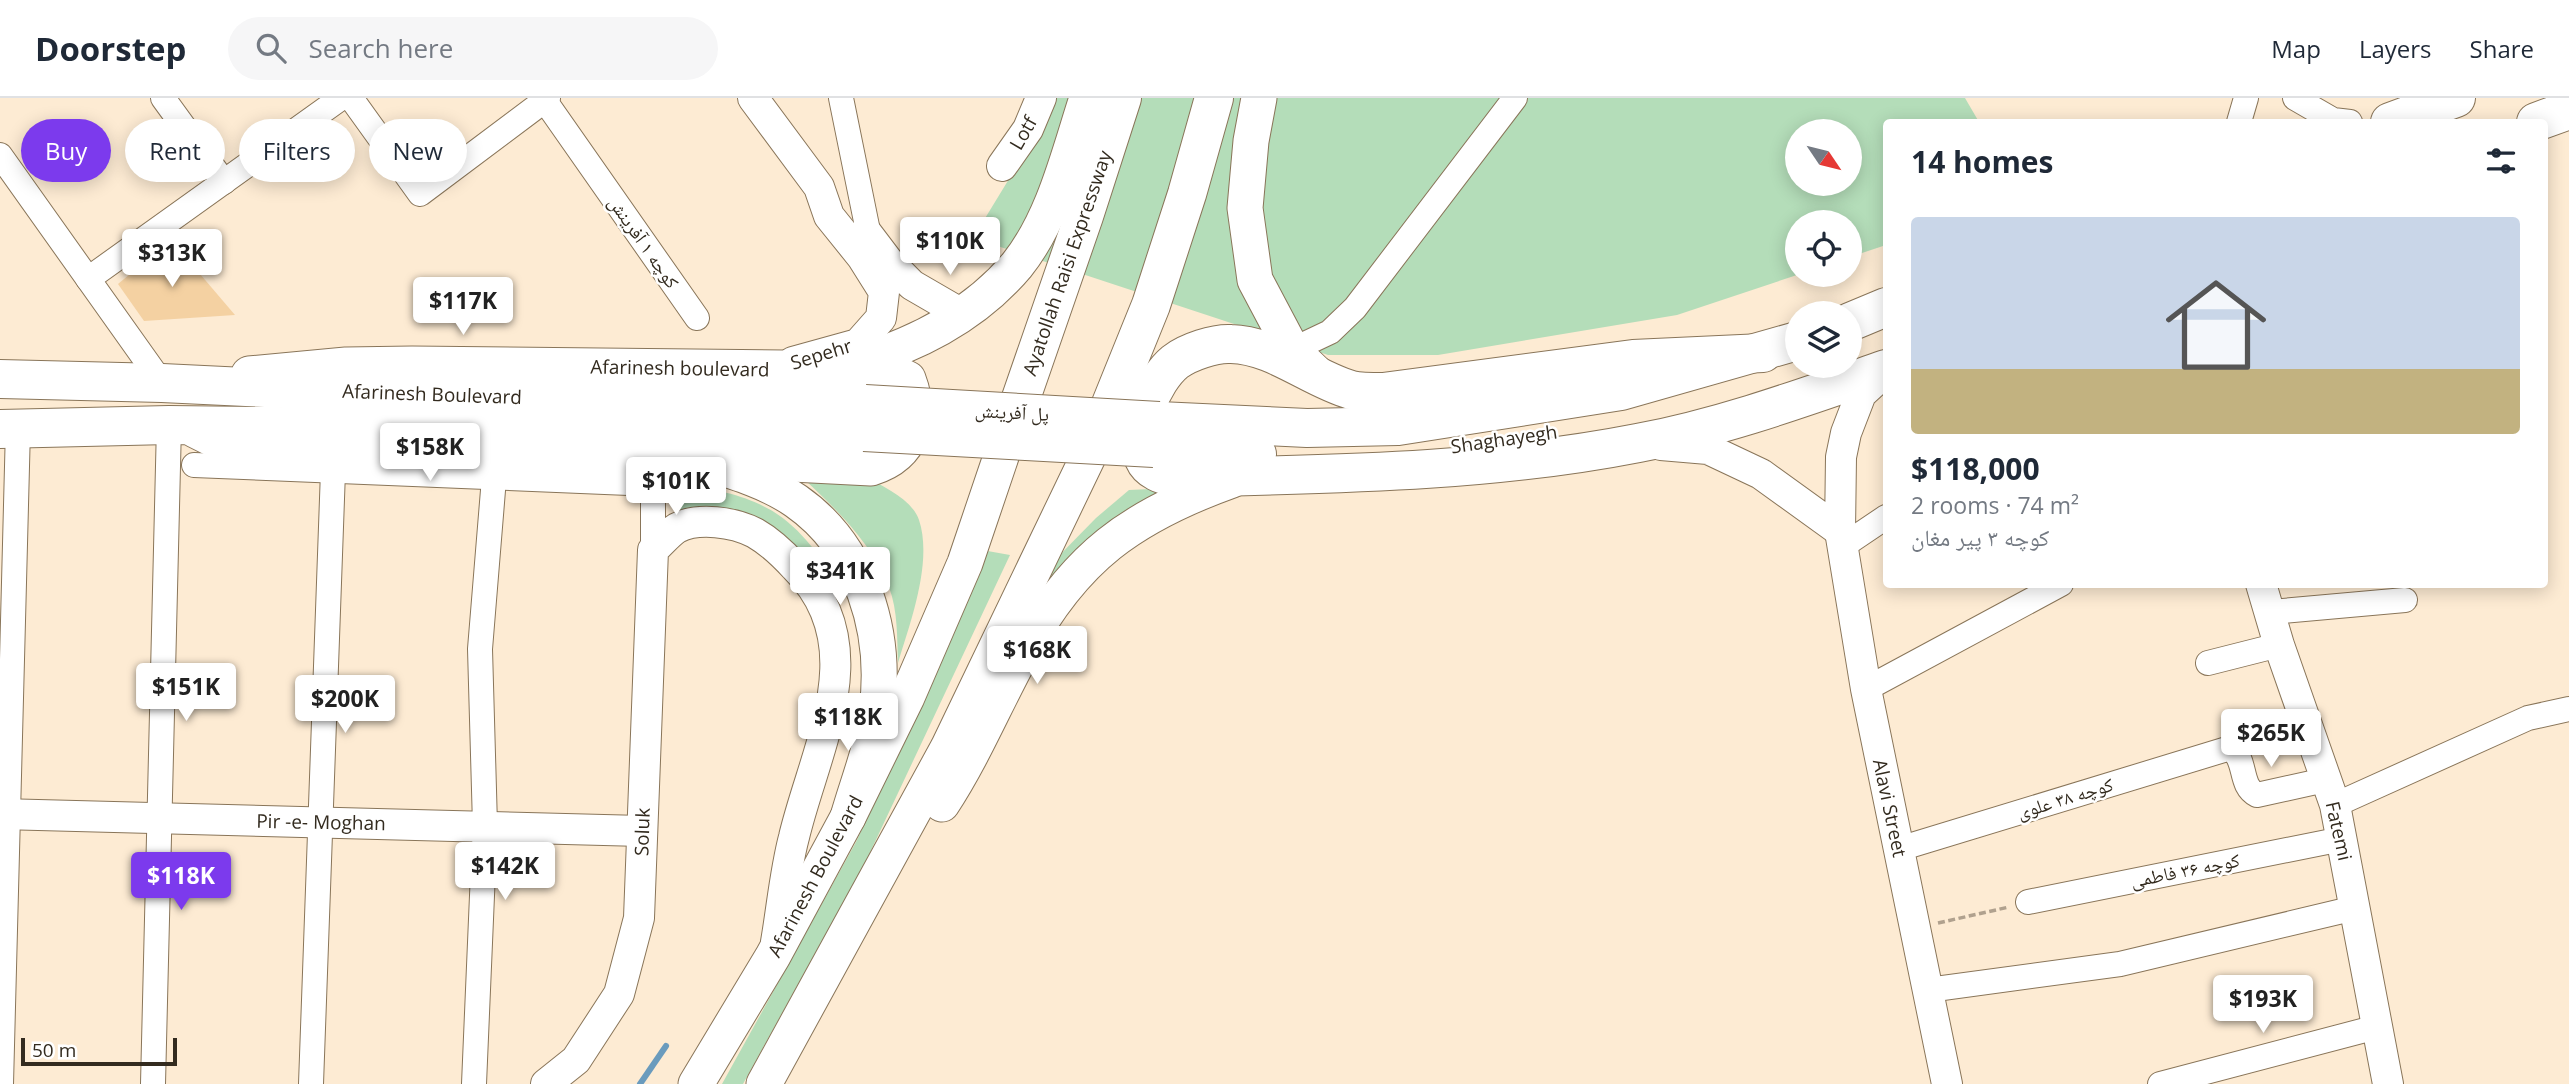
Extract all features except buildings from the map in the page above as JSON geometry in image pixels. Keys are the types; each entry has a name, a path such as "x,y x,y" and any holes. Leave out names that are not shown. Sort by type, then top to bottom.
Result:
{"main road":[{"path":"834,369 916,341 975,305 1017,264 1036,235 1055,196 1087,98"},
{"name":"Ayatollah Raisi Expressway","path":"1011,427 1122,98"},
{"path":"764,1084 948,748 1098,436 1151,305 1187,194 1214,98"},
{"path":"1259,98 1251,141 1245,208 1255,279 1292,350 1321,377"},
{"path":"2398,119 2456,98"},
{"path":"2544,119 2569,110"},
{"path":"1862,317 1883,308"},
{"path":"1780,347 1633,359 1383,392 1352,390 1260,348 1229,343 1197,351 1176,362 1157,382 1146,407 1140,438 1144,460 1157,473 1174,478 1461,467 1639,443 1786,404 1883,371"},
{"name":"Shaghayegh","path":"1157,434 1398,426 1621,391 1780,347"},
{"name":"Shaghayegh","path":"1862,361 1883,354"},
{"name":"Afarinesh boulevard","path":"162,383 346,365 834,369 892,371 908,379 914,396 914,424 904,449 890,462 871,468 693,460"},
{"name":"Shaghayegh","path":"1157,434 1255,454 1399,455 1672,414 1802,378"},
{"name":"Afarinesh Boulevard","path":"0,379 162,383 864,418"},
{"name":"Afarinesh Boulevard","path":"9,428 864,418"},
{"name":"پل آفرینش","path":"864,418 1157,434"},
{"name":"Afarinesh Boulevard","path":"177,425 221,443 324,453 693,460"},
{"name":"Afarinesh Boulevard","path":"696,1084 773,956 848,817 907,696 961,574 1011,427"},
{"path":"693,460 738,473 796,501 840,543 858,575 872,608 878,657 877,709 848,817"},
{"path":"858,911 919,839 957,782 979,744 1023,651 1057,597 1075,575 1094,554 1136,522 1197,492 1240,477"}],"street":[{"path":"163,98 178,119"},
{"path":"225,181 341,98"},
{"path":"351,98 420,194 545,99"},
{"name":"Sepehr","path":"752,98 819,187 829,216 862,257 884,292 881,318 858,344 767,370"},
{"path":"841,98 869,236"},
{"name":"Lotf","path":"1002,166 1028,129 1041,98"},
{"path":"1292,350 1330,332 1355,308 1515,98"},
{"path":"2240,119 2246,98"},
{"path":"2295,98 2331,119"},
{"name":"کوچه ۱ آفرینش","path":"545,99 697,318"},
{"path":"0,155 162,383"},
{"path":"88,279 223,182"},
{"name":"Sepehr","path":"819,187 845,204 888,261 912,285 962,314"},
{"name":"Alavi Street","path":"1883,373 1861,394 1846,433 1841,457 1842,538 1866,689 1947,1084"},
{"path":"153,1084 165,627 177,425"},
{"path":"1,1084 4,814 13,621 9,428"},
{"path":"1639,443 1708,449 1761,474 1842,538 1883,518"},
{"path":"194,466 653,484 653,550"},
{"path":"311,1084 318,822 333,471"},
{"path":"474,1084 485,825 480,649 494,478"},
{"path":"653,550 678,528 701,522 731,524 755,533 784,556 815,590 836,645 837,680 829,719 793,839 773,956"},
{"name":"Soluk","path":"546,1084 576,1060 619,994 639,918 653,550"},
{"path":"1866,689 2055,588"},
{"path":"2266,598 2405,600"},
{"name":"Fatemi","path":"2266,598 2279,645 2330,792 2342,838 2388,1084"},
{"path":"2208,663 2279,645"},
{"path":"2330,792 2528,718 2569,709"},
{"name":"کوچه ۳۸ علوی","path":"1899,849 2232,749 2238,753 2248,789 2257,795 2330,792"},
{"name":"Pir -e- Moghan","path":"4,814 642,831"},
{"name":"کوچه ۳۶ فاطمی","path":"2028,902 2342,838"},
{"path":"1928,990 2120,964 2355,908"},
{"path":"2160,1084 2377,1027"}],"path":[{"path":"1915,928 2028,902"}],"green space":[{"path":"1053,98 1965,98 1977,119 1883,119 1883,246 1862,253 1862,210 1785,210 1785,279 1677,315 1438,355 1328,355 973,238 1051,110"},
{"path":"865,476 896,494 910,506 919,520 923,537 922,573 898,663 894,605 882,571 853,529 805,480"},
{"path":"673,483 733,495 776,514 794,527 811,545 845,595 837,597 783,535 736,515 674,510"},
{"path":"1173,488 1022,617 1049,566 1096,518 1129,490"},
{"path":"982,550 1010,555 866,861 743,1084 722,1084 856,842 904,739"}],"waterway":[{"path":"640,1084 666,1046"}]}
